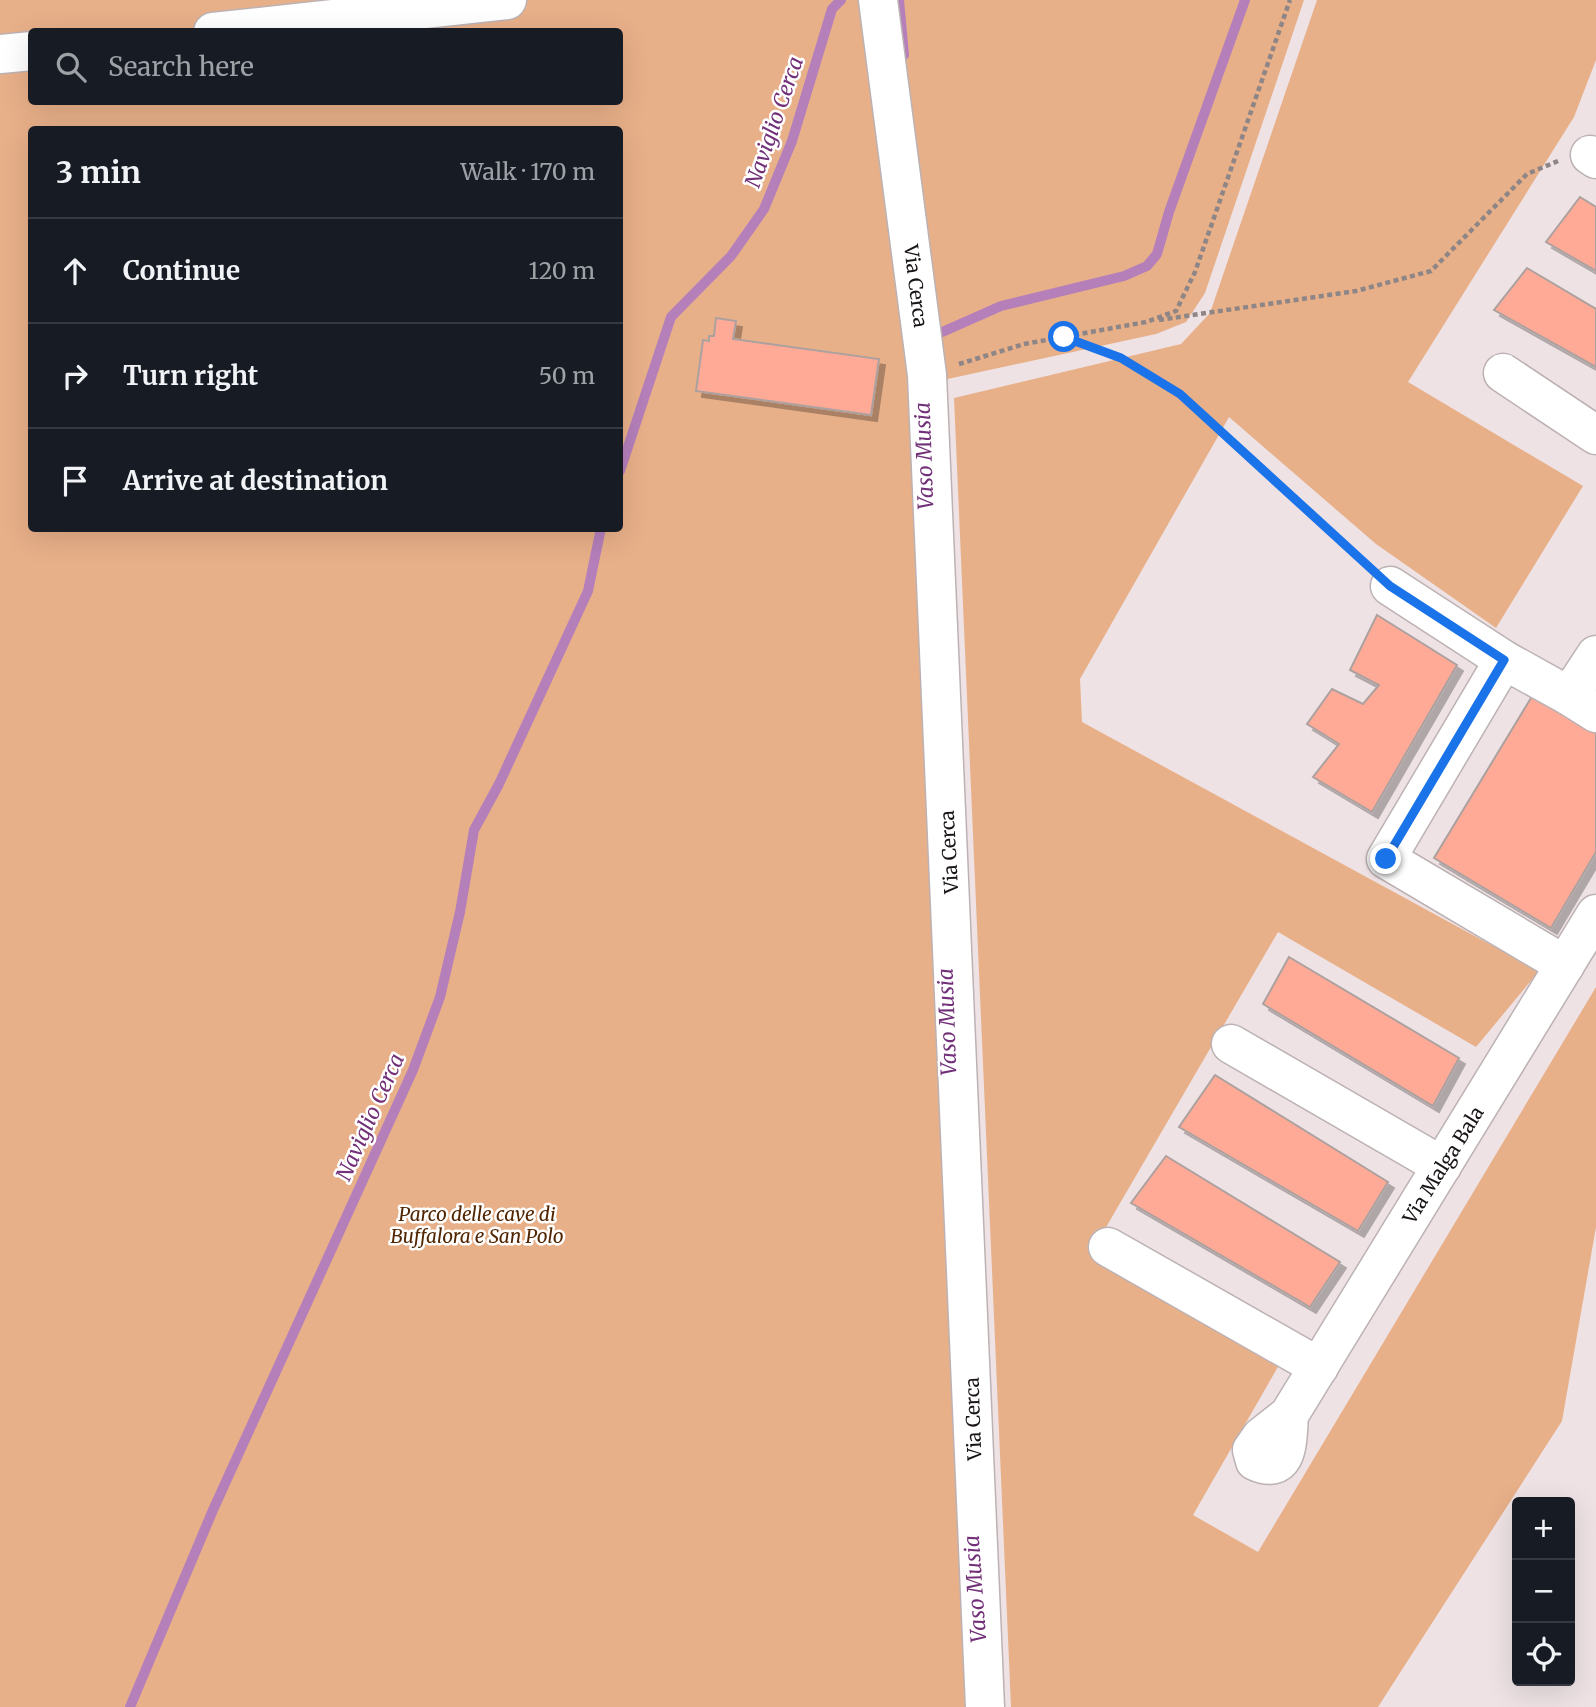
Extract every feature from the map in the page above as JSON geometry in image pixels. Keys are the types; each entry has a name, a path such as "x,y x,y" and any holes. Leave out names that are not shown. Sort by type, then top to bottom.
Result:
{"street":[{"path":"250,28 506,0"},
{"name":"Via Cerca","path":"878,0 928,375 985,1707"},
{"path":"0,54 28,51"},
{"path":"1503,373 1596,435"},
{"path":"1390,586 1504,660 1583,705 1596,655"},
{"path":"1504,660 1386,859 1565,965"},
{"name":"Via Malga Bala","path":"1289,1415 1596,914"},
{"path":"1231,1044 1442,1166"},
{"path":"1108,1247 1319,1367"}],"path":[{"path":"1146,322 1176,312 1195,272 1290,0"},
{"path":"950,367 1024,344 1146,322 1356,291 1431,271 1527,174 1569,157 1593,157"},
{"path":"1064,337 1121,358 1180,394 1390,586"}],"green space":[{"name":"Parco delle cave di Buffalora e San Polo","path":"0,0 1304,0 1205,293 1186,322 1156,334 920,385 974,1707 0,1707"},
{"path":"1317,0 1596,0 1596,60 1574,117 1408,382 1583,486 1496,628 1376,544 1229,417 1080,679 1082,722 1539,971 1476,1047 1278,932 1098,1241 1287,1351 1193,1515 1258,1552 1596,987 1596,1227 1562,1421 1378,1707 1011,1707 954,398 1181,344 1210,313"}],"building":[{"path":"1580,197 1596,207 1596,271 1546,242"},
{"path":"1527,268 1596,309 1596,367 1494,310"},
{"path":"716,318 736,321 733,339 879,359 871,415 696,391 703,340 709,341 709,336 714,336"},
{"path":"1377,615 1457,665 1372,812 1313,777 1339,744 1307,724 1332,689 1363,704 1379,685 1350,670"},
{"path":"1534,693 1596,730 1596,852 1551,928 1434,858"},
{"path":"1289,957 1459,1058 1433,1106 1263,1004"},
{"path":"1215,1075 1388,1182 1358,1231 1179,1127"},
{"path":"1166,1156 1340,1262 1310,1307 1131,1203"}],"waterway":[{"name":"Naviglio Cerca","path":"623,462 671,317 731,256 764,209 792,141 832,9 841,0"},
{"name":"Vaso Musia","path":"899,0 904,55"},
{"name":"Vaso Musia","path":"931,337 1001,306 1124,276 1147,266 1157,254 1169,212 1245,0"},
{"name":"Naviglio Cerca","path":"130,1707 213,1510 413,1070 440,997 460,912 474,830 499,784 588,591 600,532"}],"route":[{"path":"1064,337 1121,358 1180,394 1390,586 1504,660 1386,859"}]}
